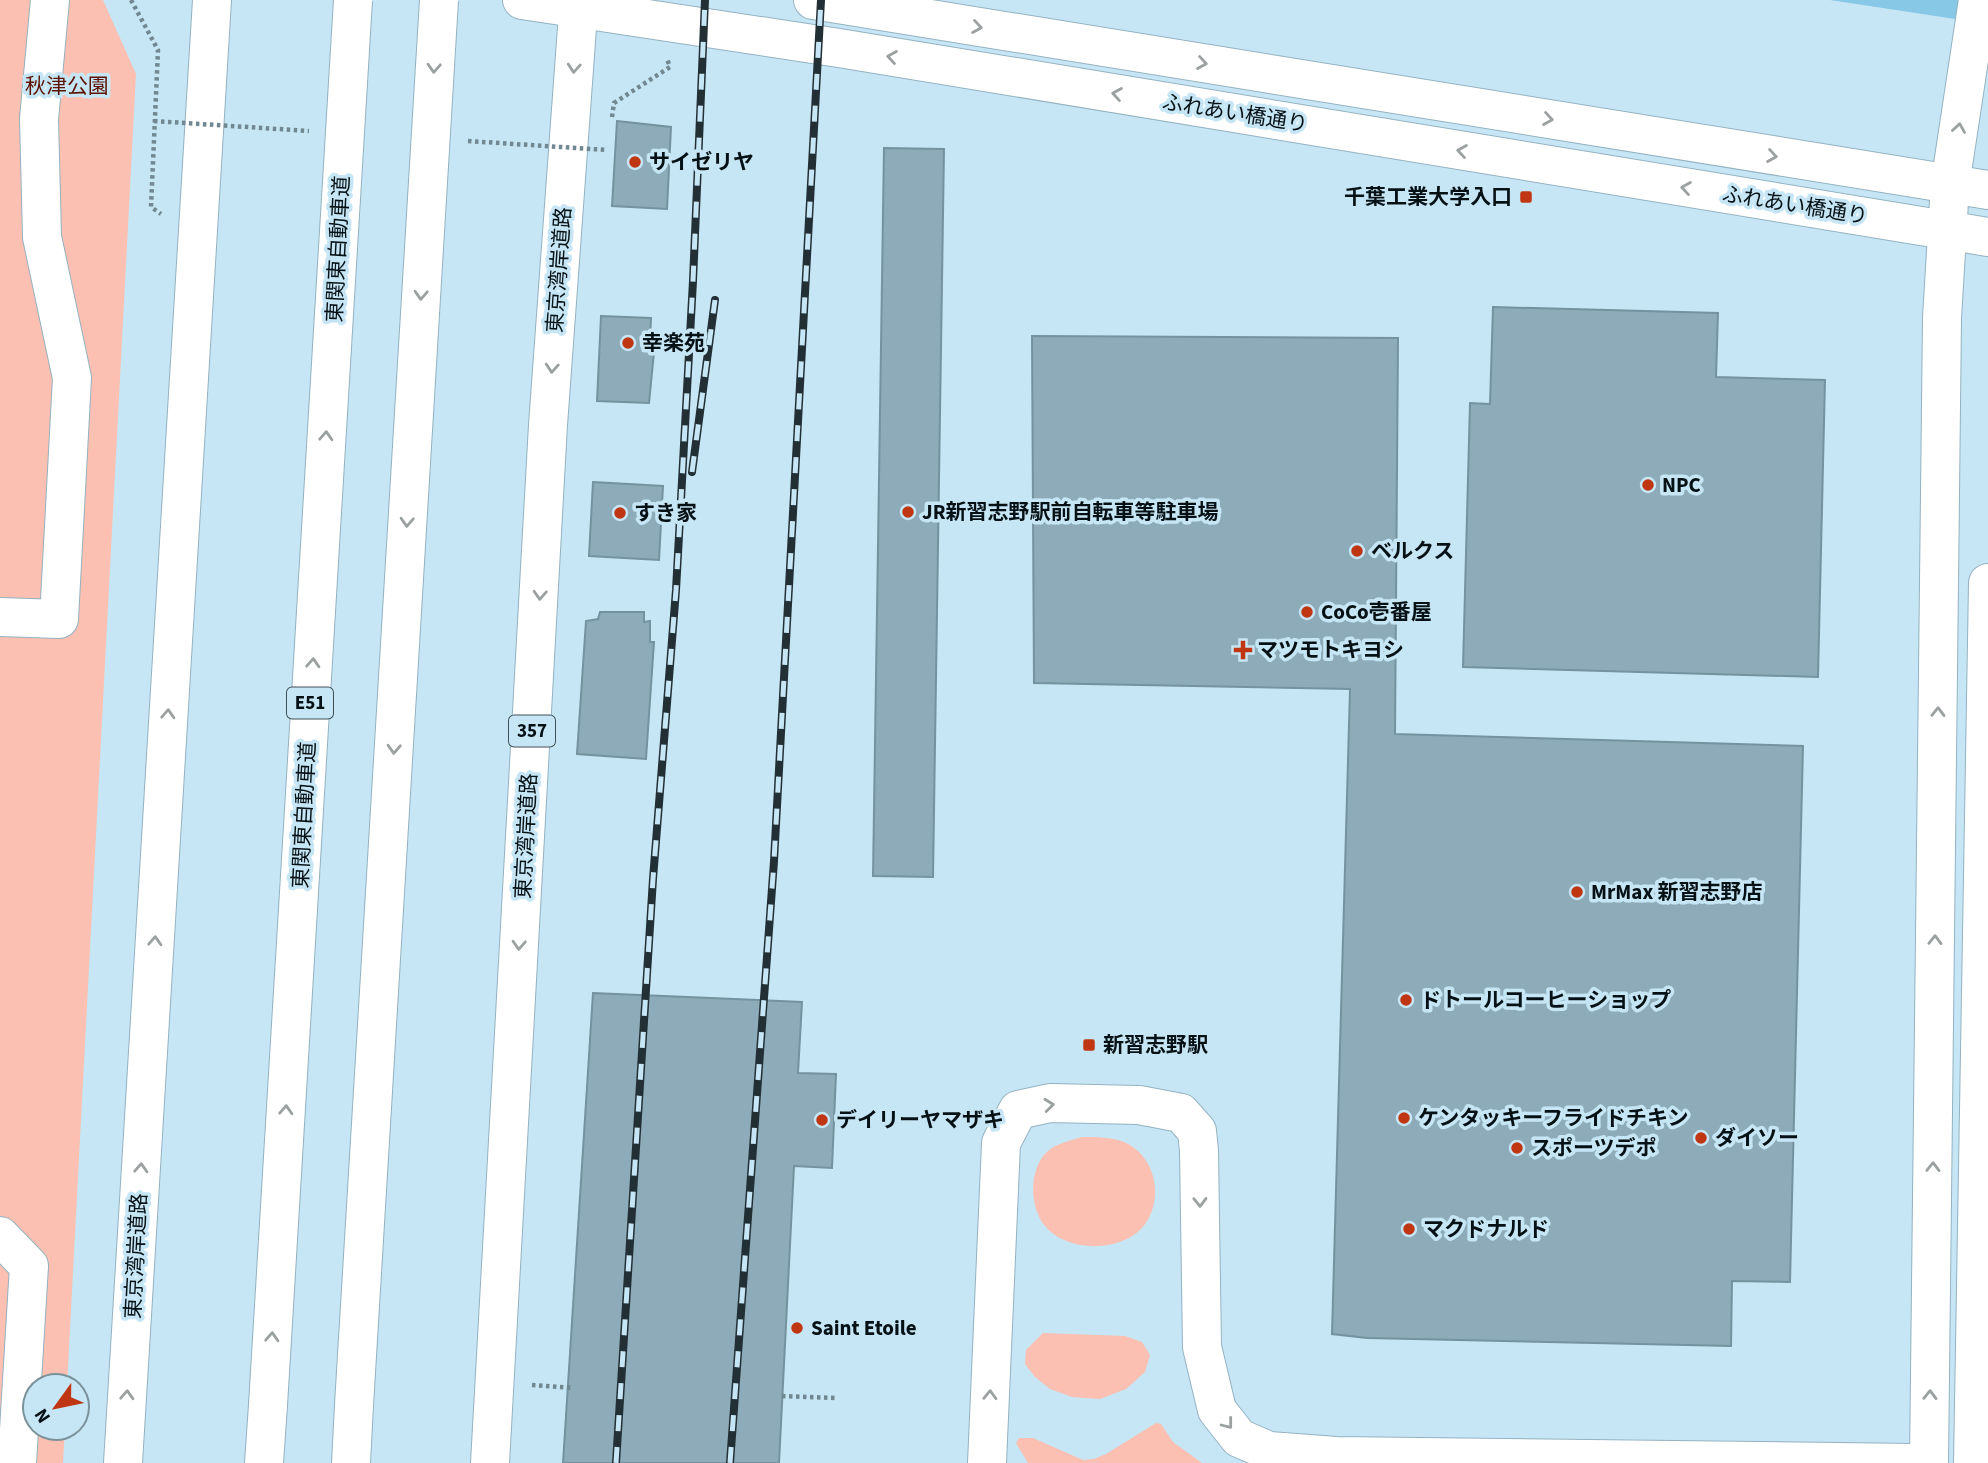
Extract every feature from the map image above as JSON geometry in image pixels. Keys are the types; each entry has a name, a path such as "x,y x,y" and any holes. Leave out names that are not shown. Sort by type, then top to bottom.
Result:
{"main road":[{"path":"0,617 59,619 72,378 42,237 39,119 50,0"},
{"name":"東京湾岸道路","path":"123,1463 212,0"},
{"name":"東関東自動車道","path":"264,1463 353,0"},
{"path":"351,1463 439,0"},
{"name":"ふれあい橋通り","path":"522,0 579,5 1988,237"},
{"name":"ふれあい橋通り","path":"813,0 1988,190"},
{"path":"1929,1463 1942,318 1950,185 1978,0"},
{"name":"東京湾岸道路","path":"489,1463 548,425 579,5"},
{"path":"1973,1463 1988,583"},
{"path":"987,1463 1001,1143 1018,1110 1050,1103 1139,1105 1181,1113 1197,1131 1202,1347 1217,1409 1239,1438 1269,1451 1336,1456 1916,1463"},
{"path":"0,1236 29,1266 17,1463"}],"path":[{"path":"131,0 158,50 151,207 169,218"},
{"path":"610,126 614,103 670,67 665,53"},
{"path":"607,150 608,138"},
{"path":"523,1385 573,1388"},
{"path":"782,1396 836,1398"}],"green space":[{"name":"秋津公園","path":"0,0 103,0 136,74 68,1372 21,1372 21,1442 64,1442 63,1463 0,1463"},
{"path":"1082,1137 1109,1138 1124,1142 1144,1158 1154,1180 1154,1206 1149,1217 1142,1228 1120,1242 1093,1246 1066,1241 1045,1226 1036,1210 1033,1190 1039,1162 1052,1148"},
{"path":"1043,1333 1125,1336 1142,1342 1150,1355 1145,1372 1126,1389 1100,1399 1072,1397 1050,1389 1035,1377 1025,1364 1026,1350"},
{"path":"1156,1423 1161,1424 1173,1442 1202,1463 1028,1463 1016,1443 1019,1438 1033,1438 1083,1460 1094,1459"}],"water":[{"path":"1830,0 1988,0 1988,24"}],"building":[{"path":"617,121 671,127 667,209 612,206"},
{"name":"JR新習志野駅前自転車等駐車場","path":"884,148 944,149 933,877 873,876"},
{"path":"1493,307 1718,313 1716,377 1825,380 1818,677 1463,667 1470,403 1490,404"},
{"path":"601,316 651,318 650,342 655,342 649,403 597,401"},
{"path":"1032,336 1398,338 1395,734 1803,746 1790,1282 1732,1281 1731,1346 1367,1338 1332,1334 1350,689 1034,683"},
{"path":"593,482 663,486 659,560 589,556"},
{"path":"600,612 644,612 644,622 650,621 650,642 654,642 646,759 577,754 586,621 598,619"},
{"path":"593,993 802,1002 798,1073 836,1074 832,1168 794,1166 779,1463 563,1463"}],"railway":[{"path":"616,1463 653,879 676,590 705,0"},
{"path":"730,1463 774,861 821,0"},
{"path":"692,472 715,300"}],"place":[{"name":"サイゼリヤ","path":"635,162"},
{"name":"千葉工業大学入口","path":"1526,197"},
{"name":"幸楽苑","path":"628,343"},
{"name":"NPC","path":"1648,485"},
{"name":"JR新習志野駅前自転車等駐車場","path":"908,512"},
{"name":"すき家","path":"620,513"},
{"name":"ベルクス","path":"1357,551"},
{"name":"CoCo壱番屋","path":"1307,612"},
{"name":"マツモトキヨシ","path":"1243,650"},
{"name":"MrMax 新習志野店","path":"1577,892"},
{"name":"ドトールコーヒーショップ","path":"1406,1000"},
{"name":"新習志野駅","path":"1089,1045"},
{"name":"ケンタッキーフライドチキン","path":"1404,1118"},
{"name":"デイリーヤマザキ","path":"822,1120"},
{"name":"ダイソー","path":"1701,1138"},
{"name":"スポーツデポ","path":"1517,1148"},
{"name":"マクドナルド","path":"1409,1229"},
{"name":"Saint Etoile","path":"797,1328"}]}
